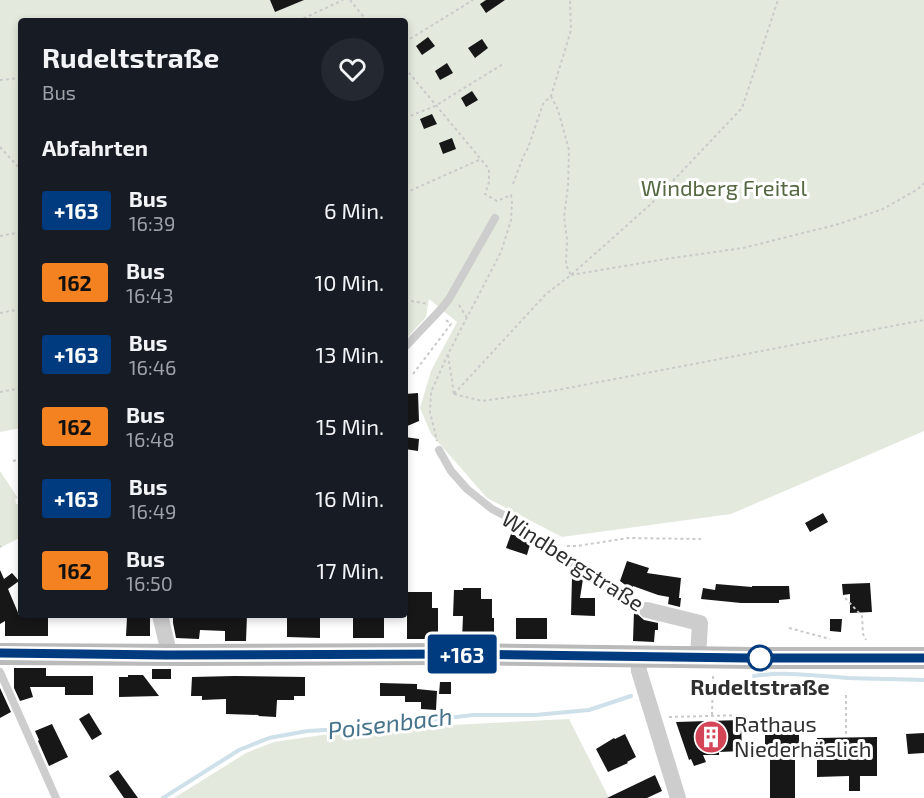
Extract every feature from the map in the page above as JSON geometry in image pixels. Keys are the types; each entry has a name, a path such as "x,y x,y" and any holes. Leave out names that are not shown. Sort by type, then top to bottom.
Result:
{"main road":[{"path":"0,654 456,654 924,658"}],"street":[{"name":"Windbergstraße","path":"647,610 700,623 698,657"},
{"path":"161,618 167,644 167,655"},
{"path":"638,656 639,671 678,798"}],"lane":[{"path":"408,343 449,299 495,218"},
{"name":"Windbergstraße","path":"439,450 451,471 467,489 492,509 513,520 617,595 647,610"},
{"path":"0,672 56,798"}],"path":[{"path":"304,18 343,0"},
{"path":"350,0 365,18"},
{"path":"408,40 473,0"},
{"path":"513,184 543,104 551,96 571,30 570,0"},
{"path":"454,394 546,294 571,275 651,204 742,108 778,0"},
{"path":"408,117 435,105 503,64"},
{"path":"408,72 489,169 489,182 485,194 497,201 511,195 512,202 511,220 501,252 431,392 430,412 433,429"},
{"path":"0,80 18,78"},
{"path":"551,96 558,110 569,150 564,217 567,239 566,265 571,275"},
{"path":"0,147 18,167"},
{"path":"408,192 481,161"},
{"path":"571,275 743,248 839,224 883,209 918,189 924,183"},
{"path":"0,236 18,233"},
{"path":"449,299 458,304 467,318"},
{"path":"408,301 428,304"},
{"path":"0,313 18,310"},
{"path":"413,374 451,324 445,319"},
{"path":"454,394 482,401 552,391 924,320"},
{"path":"448,354 454,394"},
{"path":"0,392 18,389"},
{"path":"13,461 18,460"},
{"path":"546,544 577,546 628,538 701,539"},
{"path":"845,598 862,616 863,634 866,640"},
{"path":"789,628 829,638 836,644"},
{"path":"712,715 714,675"},
{"path":"846,695 846,736"},
{"path":"663,718 747,715"}],"green space":[{"name":"Windberg Freital","path":"0,0 924,0 924,431 731,514 562,537 487,498 431,434 420,408 431,371 457,322 429,299 426,317 408,337 408,18 18,18 18,429 0,432"},
{"path":"0,471 18,498 15,499 18,504 18,539 0,548"},
{"path":"569,719 609,798 174,798 246,753 274,742 322,735 432,726"}],"building":[{"path":"270,0 304,0 275,12"},
{"path":"486,0 505,0 486,13 480,4"},
{"path":"428,37 435,46 422,55 416,46"},
{"path":"482,39 488,48 475,58 468,48"},
{"path":"447,63 453,73 440,80 435,71"},
{"path":"472,91 478,100 466,107 461,98"},
{"path":"432,114 437,124 424,129 420,119"},
{"path":"452,138 456,149 443,154 439,143"},
{"path":"418,393 419,421 408,426 408,394"},
{"path":"408,437 419,439 418,451 408,449"},
{"path":"823,513 828,522 810,532 805,523"},
{"path":"511,534 531,541 527,555 506,548"},
{"path":"627,561 649,568 647,573 681,578 680,607 668,604 669,597 633,586 632,590 620,581"},
{"path":"0,570 4,579 12,573 18,580 8,589 18,618 48,618 48,636 5,636 5,621 0,624"},
{"path":"572,577 583,579 580,598 595,598 595,616 571,615"},
{"path":"870,583 872,612 850,613 850,594 843,595 842,584"},
{"path":"716,584 752,587 789,586 790,599 779,600 779,603 741,603 701,599 703,588 715,590"},
{"path":"463,588 481,588 481,599 492,599 494,639 462,639 463,616 453,616 454,590 463,590"},
{"path":"408,592 432,592 432,608 438,608 438,639 407,639"},
{"path":"634,611 644,620 658,623 654,642 633,641"},
{"path":"127,618 150,618 150,636 126,636"},
{"path":"173,618 247,618 246,641 225,641 225,631 200,630 199,639 176,638"},
{"path":"287,618 320,618 320,638 287,637"},
{"path":"353,618 384,618 384,638 353,638"},
{"path":"516,618 547,618 547,639 516,639"},
{"path":"830,619 842,619 841,632 830,631"},
{"path":"14,668 46,668 46,676 93,676 93,695 65,695 65,687 30,687 33,697 20,701 14,688"},
{"path":"152,669 171,669 171,679 152,679"},
{"path":"128,675 143,675 159,696 119,697 119,677 128,677"},
{"path":"192,677 305,677 305,696 294,696 294,700 277,700 276,717 226,714 226,699 202,700 202,696 191,696"},
{"path":"440,682 451,682 451,694 439,694"},
{"path":"380,683 417,684 417,689 437,691 436,710 421,709 421,702 405,702 405,696 380,696"},
{"path":"0,688 11,712 0,718"},
{"path":"89,713 102,734 92,740 79,719"},
{"name":"Rathaus Niederhäslich","path":"741,720 742,751 703,755 706,762 694,766 691,759 689,760 676,722"},
{"path":"52,724 68,757 49,766 35,731"},
{"path":"769,731 795,731 795,735 799,735 799,747 795,748 795,798 770,798 770,748 765,748 765,735 769,735"},
{"path":"924,733 924,753 908,754 906,734"},
{"path":"625,734 636,757 608,772 596,749"},
{"path":"877,737 877,776 860,776 860,791 849,791 849,776 817,777 817,738"},
{"path":"118,770 138,798 124,798 109,776"},
{"path":"655,775 662,791 647,798 607,798"}],"waterway":[{"name":"Poisenbach","path":"754,676 789,674 924,680"},
{"name":"Poisenbach","path":"163,798 239,750 269,738 307,731 360,728 473,715 535,715 589,710 631,696"}],"bus line":[{"name":"+163","path":"0,653 924,658"}],"place":[{"name":"Rudeltstraße","path":"760,658"},
{"name":"Rathaus Niederhäslich","path":"711,737"}]}
